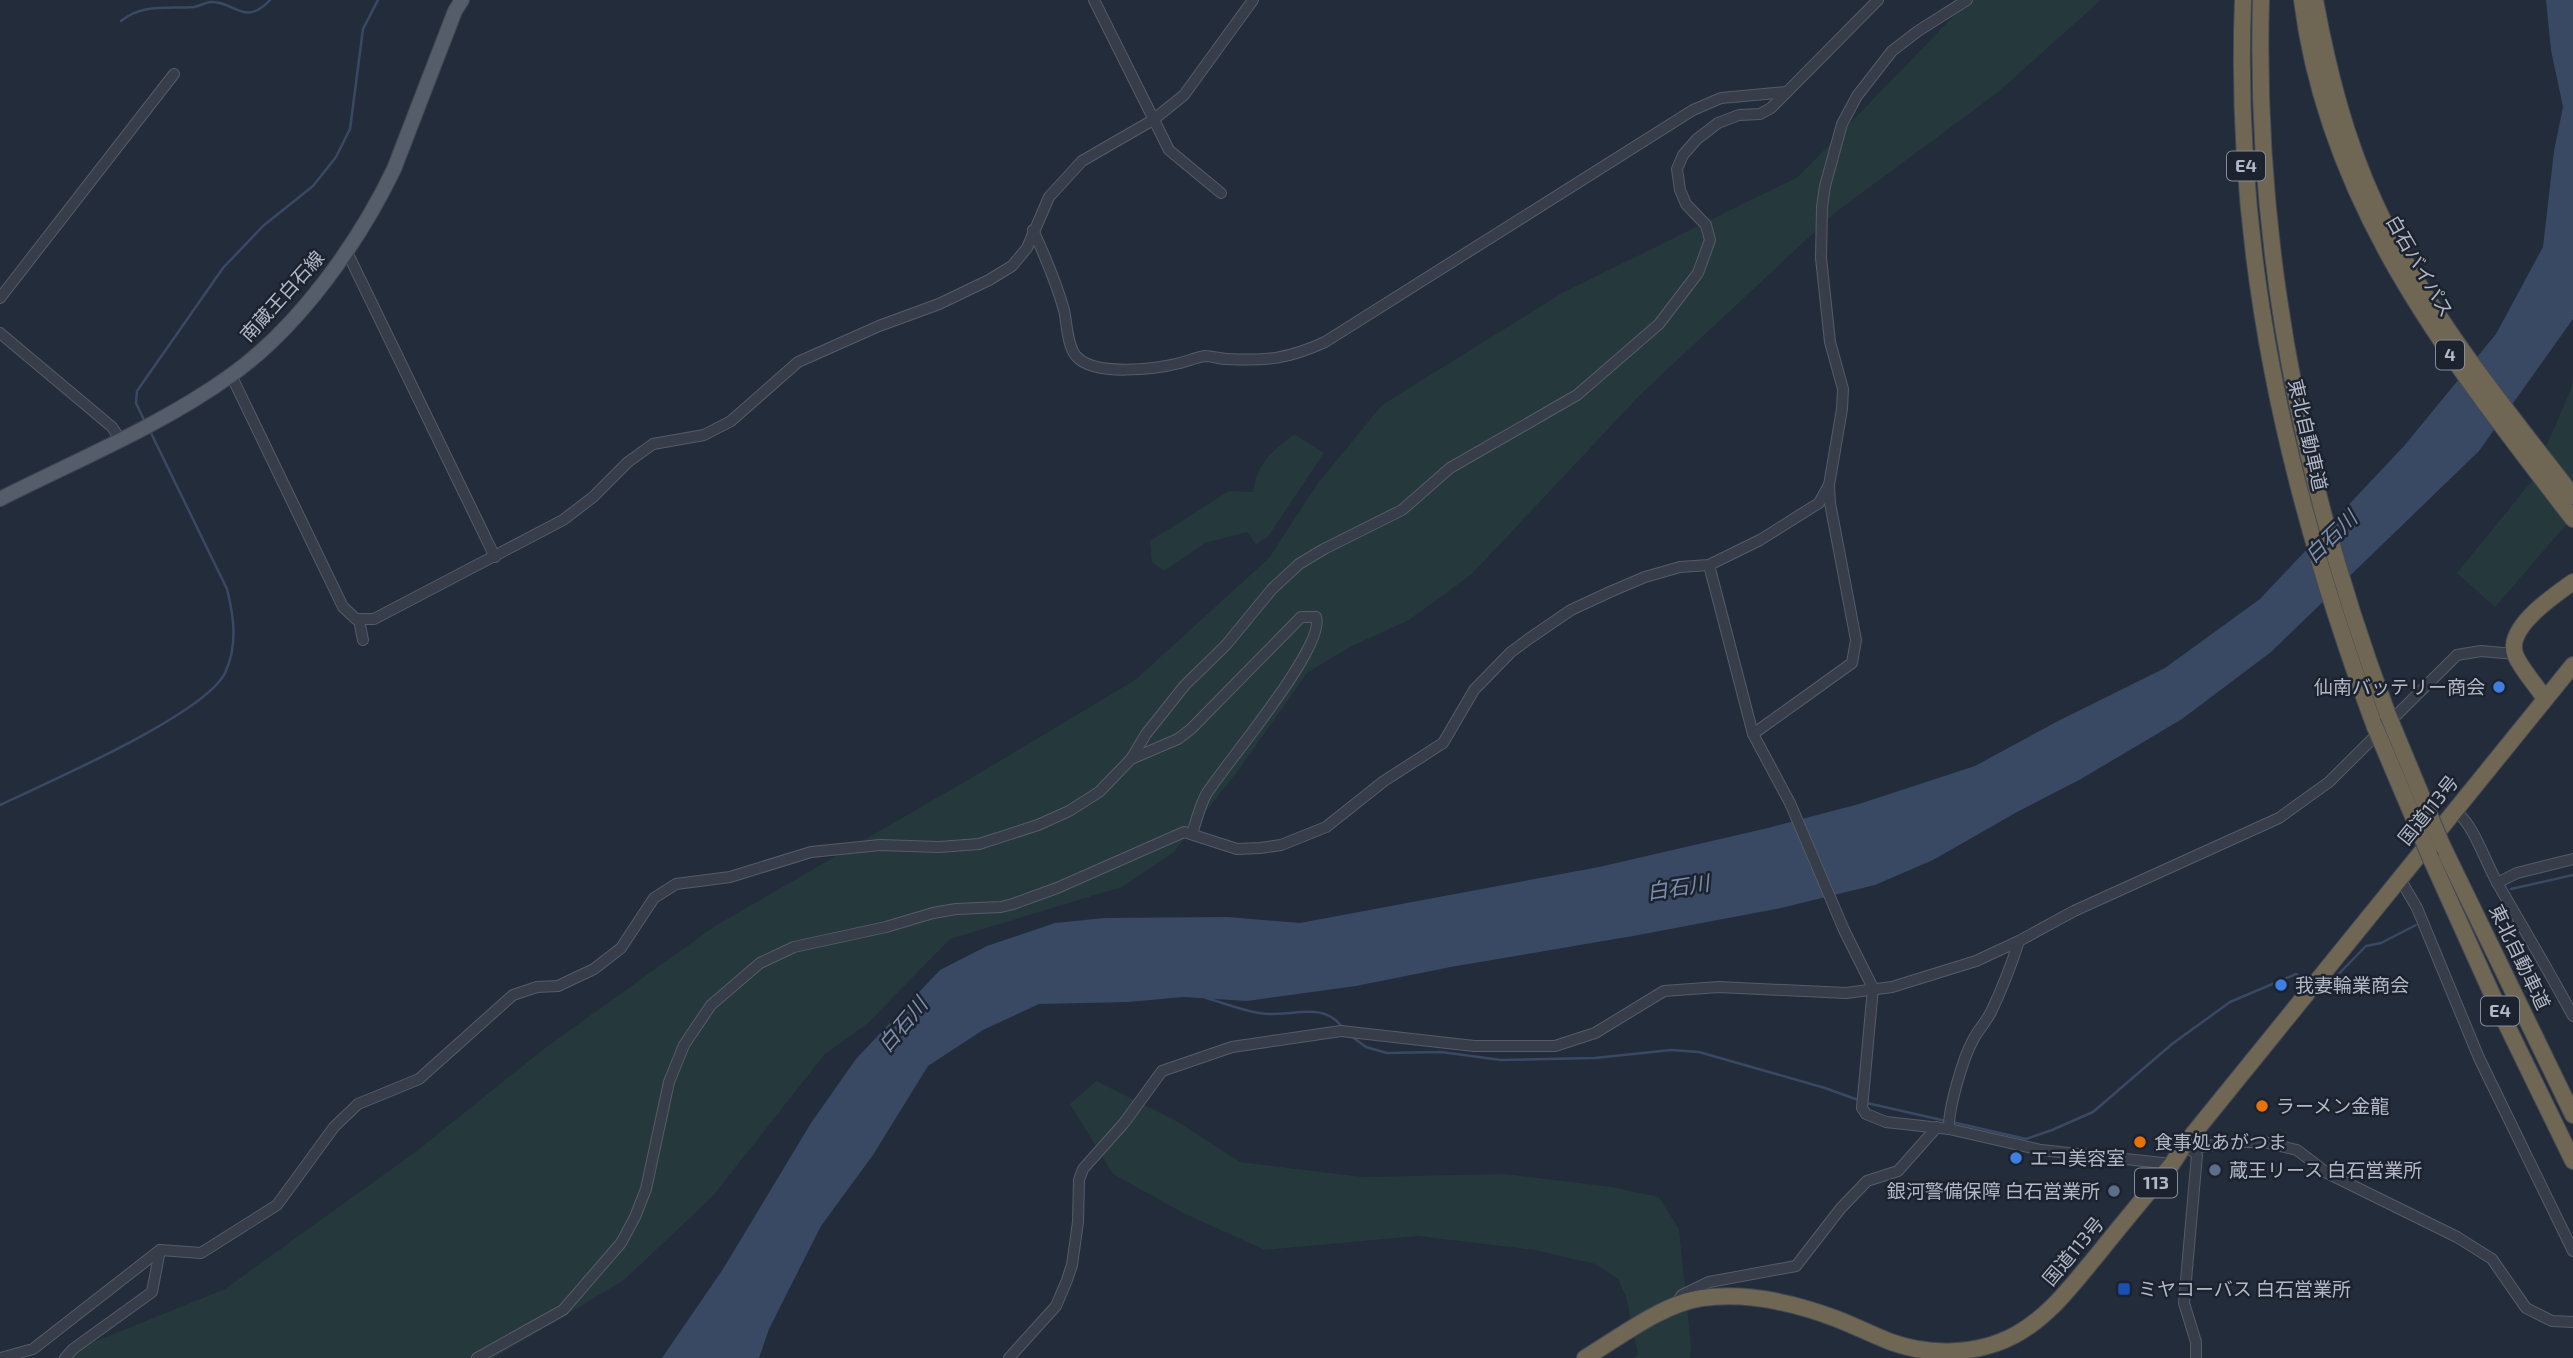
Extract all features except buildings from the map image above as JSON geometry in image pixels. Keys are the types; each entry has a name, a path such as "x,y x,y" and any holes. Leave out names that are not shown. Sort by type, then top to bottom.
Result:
{"highway":[{"name":"東北自動車道","path":"2243,0 2242,84 2246,163 2253,245 2265,331 2290,455 2326,589 2375,727 2431,859 2496,1003 2573,1161"},
{"name":"東北自動車道","path":"2261,0 2263,162 2280,318 2309,458 2339,576 2388,715 2442,845 2573,1115"},
{"name":"白石バイパス","path":"2302,0 2316,76 2329,120 2354,170 2390,260 2431,328 2573,526"},
{"name":"白石バイパス","path":"2315,0 2333,88 2354,170 2422,290 2499,400 2573,496"},
{"path":"2545,699 2515,654 2514,642 2517,631 2530,617 2573,582"},
{"name":"国道113号","path":"1585,1358 1675,1305 1701,1298 1761,1298 1836,1318 1891,1342 1937,1352 1991,1345 2013,1336 2037,1321 2059,1301 2172,1164 2185,1144 2573,665"}],"main road":[{"name":"南蔵王白石線","path":"0,499 153,422 231,375 281,330 320,288 374,211 394,169 462,0"}],"street":[{"path":"1094,0 1169,150 1221,192"},
{"path":"231,375 342,607 359,620 374,619 495,557 577,510 628,462 653,444 704,435 731,421 798,362 878,326 939,304 997,276 1023,254 1049,197 1082,161 1153,120 1184,95 1253,0"},
{"path":"1,1358 33,1349 160,1250 201,1253 277,1205 334,1127 358,1104 419,1079 513,995 537,987 558,986 594,970 621,948 654,898 668,888 687,881 730,877 811,852 880,845 939,848 979,844 1062,815 1099,792 1131,759 1146,734 1185,685 1226,645 1272,589 1299,564 1402,510 1450,468 1569,401 1660,324 1698,273 1710,240 1706,225 1686,204 1680,190 1677,169 1683,155 1697,139 1718,123 1731,117 1767,111 1878,0"},
{"path":"1753,734 1852,663 1856,640 1832,519 1829,485 1843,389 1830,342 1821,258 1822,207 1833,154 1842,124 1851,106 1892,51 1967,0"},
{"path":"0,298 174,74"},
{"path":"1033,230 1050,267 1071,345 1077,357 1086,362 1099,366 1136,369 1179,364 1206,356 1277,359 1297,355 1325,342 1702,106 1721,97 1787,92"},
{"path":"347,253 495,557"},
{"path":"0,333 112,427 120,439"},
{"path":"477,1358 563,1310 621,1243 646,1189 669,1082 684,1045 711,1005 760,963 793,947 886,927 933,913 1013,904 1058,888 1184,832 1237,849 1281,845 1326,827 1384,781 1443,743 1474,690 1511,652 1571,610 1646,577 1680,567 1709,565 1760,540 1802,515 1819,503 1829,485"},
{"path":"1709,565 1753,734 1790,803 1840,920 1873,988 1862,1108 1866,1114 1886,1122 1946,1124 2040,1150 2172,1164"},
{"path":"1131,759 1178,739 1301,617 1316,617 1318,625 1304,657 1208,792 1192,833"},
{"path":"359,620 363,640"},
{"path":"1009,1358 1056,1306 1067,1280 1072,1265 1078,1222 1079,1180 1083,1169 1124,1124 1162,1070 1232,1047 1347,1031 1418,1042 1474,1046 1555,1046 1595,1033 1664,991 1719,987 1846,993 1906,984 1976,961 2074,911 2279,818 2329,782 2457,655 2481,651 2515,654"},
{"path":"2455,810 2464,818 2497,883 2573,1016"},
{"path":"2497,883 2517,873 2573,859"},
{"path":"2400,878 2417,908 2479,1058 2573,1251"},
{"path":"1675,1305 1682,1295 1709,1282 1797,1266 1841,1208 1867,1181 1898,1171 1946,1124 1962,1066 1974,1037 1983,1027 2008,974 2019,941"},
{"path":"2185,1144 2195,1148 2233,1142 2264,1142 2297,1150 2327,1173 2457,1237 2492,1259 2526,1307 2552,1321 2573,1322"},
{"path":"2185,1144 2197,1155 2184,1304 2196,1342 2196,1358"},
{"path":"65,1358 73,1349 152,1292 160,1250"}],"shaded area":[{"path":"1969,0 2101,0 1997,93 1836,212 1641,394 1472,574 1409,620 1348,648 1307,673 1240,768 1174,852 1122,887 950,939 868,1023 825,1054 712,1197 624,1280 494,1358 54,1358 225,1289 418,1150 545,1048 715,926 1135,680 1269,558 1318,483 1382,405 1562,293 1798,177"},
{"path":"2573,377 2573,517 2495,607 2457,573 2531,482 2571,389"},
{"path":"1294,434 1324,453 1269,535 1256,545 1247,532 1205,543 1164,571 1152,562 1150,541 1229,491 1253,492 1258,473 1266,459"},
{"path":"1096,1081 1178,1122 1240,1162 1363,1177 1505,1174 1612,1187 1659,1197 1679,1229 1691,1345 1690,1358 1633,1358 1638,1354 1626,1297 1618,1279 1595,1264 1535,1250 1418,1236 1265,1250 1185,1214 1113,1174 1070,1104"}],"water":[{"name":"白石川","path":"2546,0 2573,0 2573,319 2479,451 2271,652 2182,719 2081,779 1933,860 1875,885 1781,908 1356,986 1247,1001 1183,997 1128,1002 1039,1004 983,1030 928,1066 873,1155 821,1226 769,1329 759,1358 662,1358 723,1269 811,1123 856,1059 940,970 987,946 1055,923 1105,918 1228,917 1300,923 1599,867 1768,828 1859,804 1975,766 2165,668 2260,599 2404,446 2496,334 2543,247 2554,151 2563,107 2551,50"}],"waterway":[{"path":"121,21 147,9 194,7 210,2 218,2 239,11 253,12 270,0"},
{"path":"145,422 136,403 137,391 223,268 263,226 313,186 336,157 350,129 363,29 378,0"},
{"path":"0,805 157,727 211,690 225,673 232,652 234,631 227,589 150,431"},
{"path":"2511,889 2573,875"},
{"path":"2320,991 2366,946 2381,943 2416,925"},
{"path":"1952,1122 2026,1139 2052,1130 2093,1112 2172,1044 2230,1002 2296,974 2304,979"},
{"path":"1206,998 1259,1013 1325,1014 1342,1027"},
{"path":"1351,1036 1366,1047 1387,1053 1441,1052 1501,1060 1595,1058 1671,1050 1699,1052 1861,1101"},
{"path":"1867,1103 1946,1121"}],"place":[{"name":"仙南バッテリー商会","path":"2499,687"},
{"name":"我妻輪業商会","path":"2281,985"},
{"name":"ラーメン金龍","path":"2262,1106"},
{"name":"食事処あがつま","path":"2140,1142"},
{"name":"エコ美容室","path":"2016,1158"},
{"name":"蔵王リース 白石営業所","path":"2215,1170"},
{"name":"銀河警備保障 白石営業所","path":"2114,1191"},
{"name":"ミヤコーバス 白石営業所","path":"2124,1289"}]}
